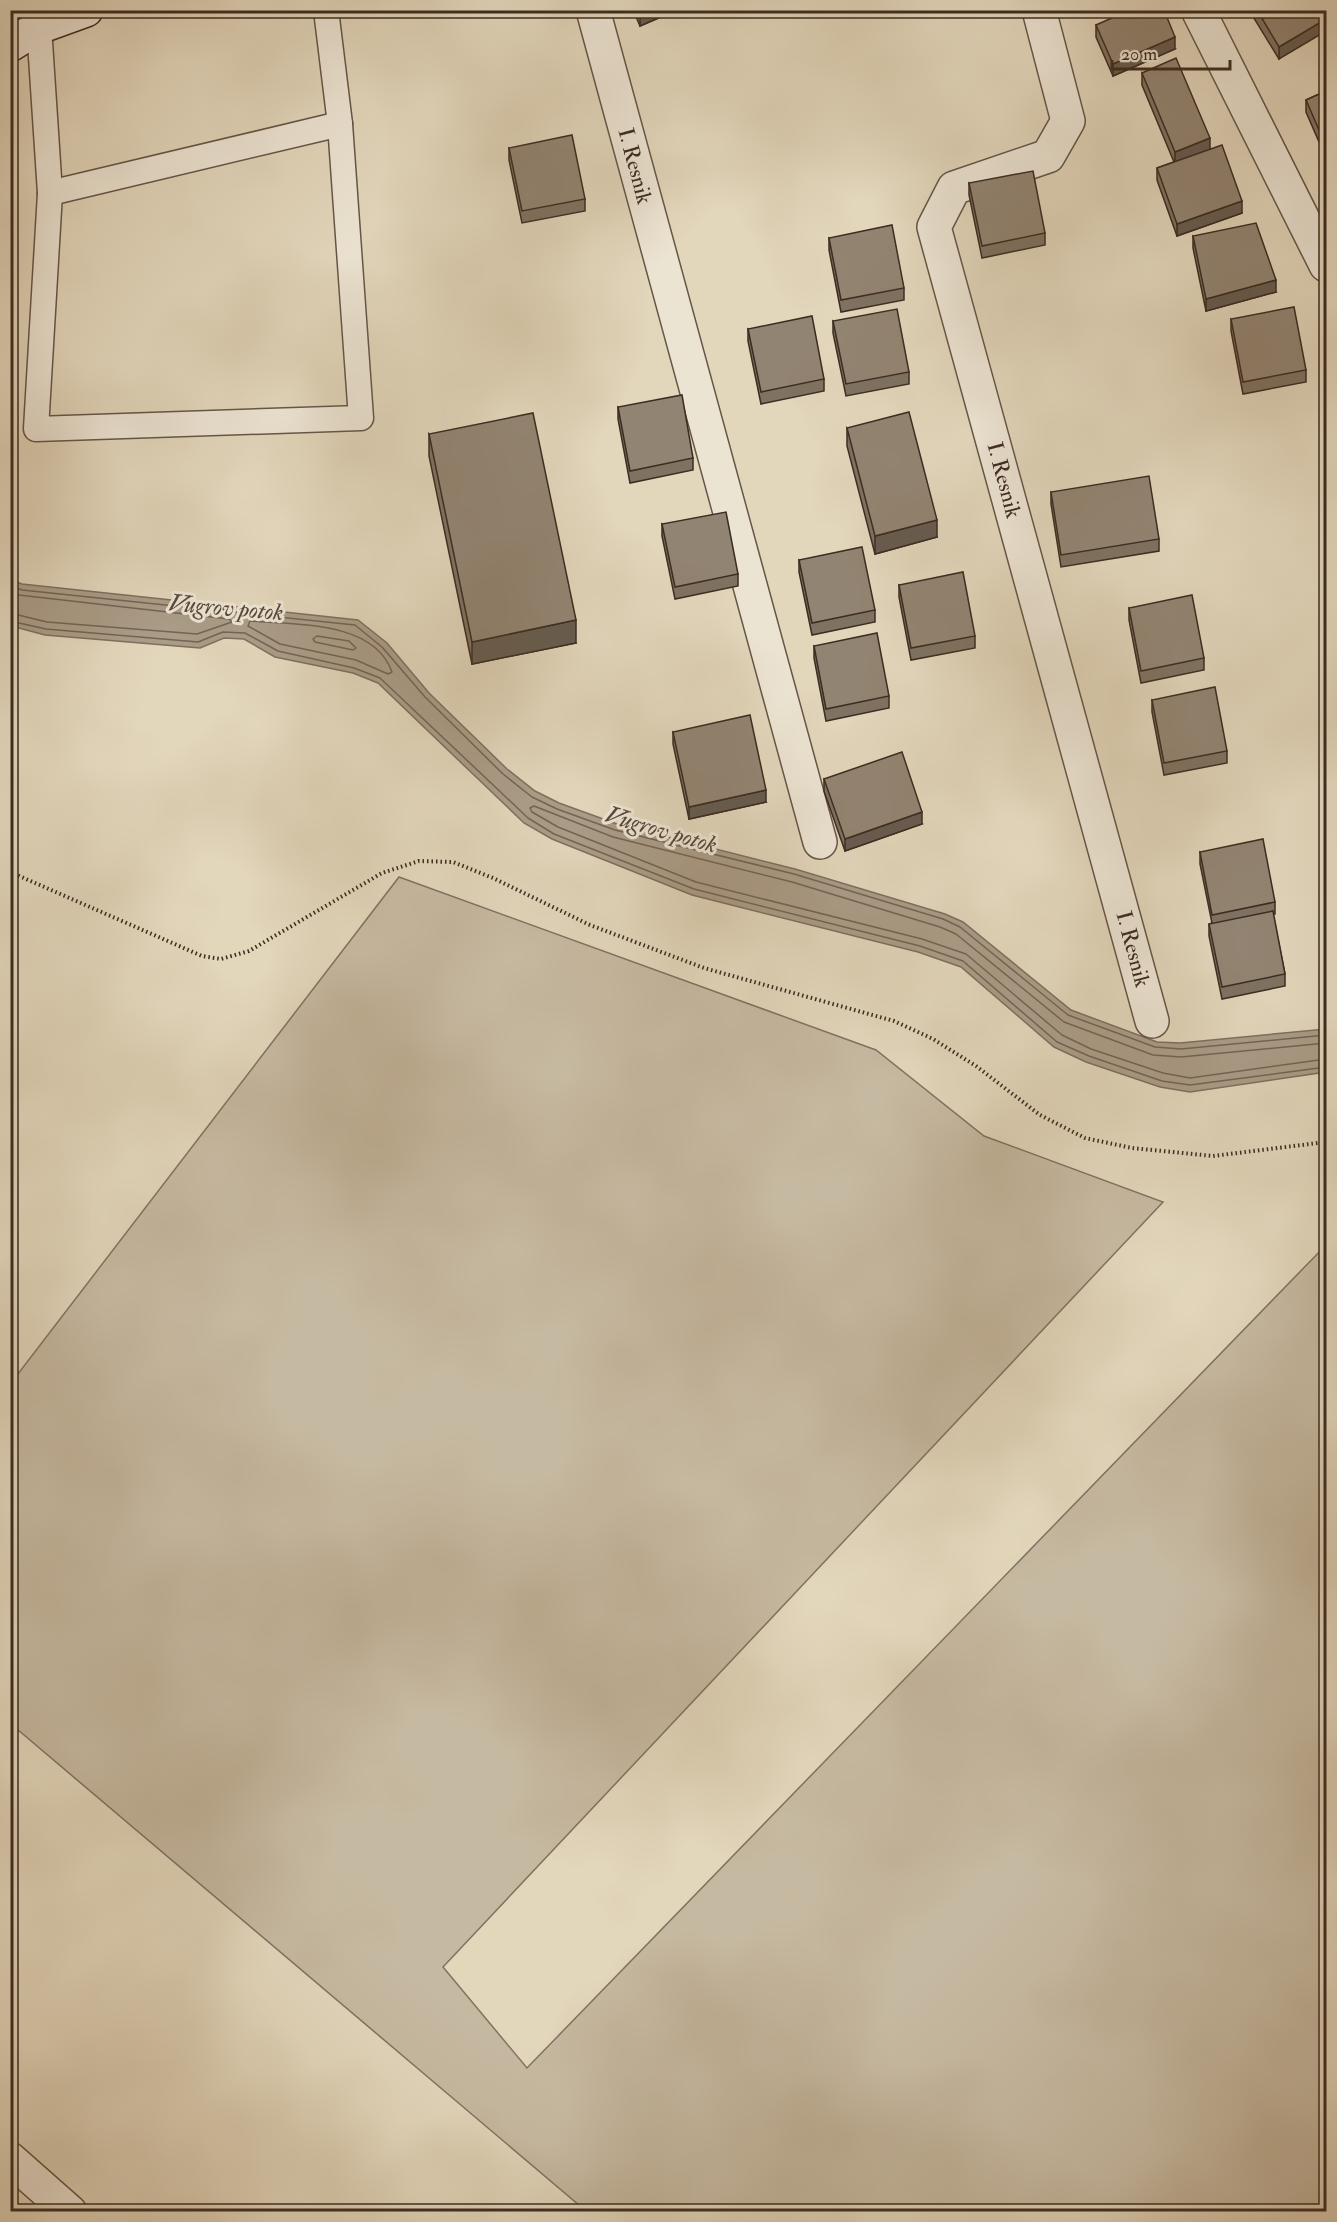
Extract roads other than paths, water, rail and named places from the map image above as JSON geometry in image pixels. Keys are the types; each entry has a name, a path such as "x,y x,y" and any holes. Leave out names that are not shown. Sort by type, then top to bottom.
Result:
{"street":[{"path":"10,45 39,27 86,10"},
{"name":"I. Resnik","path":"593,10 820,842"},
{"name":"I. Resnik","path":"1039,10 1068,121 1048,156 954,188 934,226 1152,1021"},
{"path":"1198,10 1326,266"},
{"path":"10,2159 70,2211"}],"lane":[{"path":"39,27 50,193 36,429 361,418 340,124 326,10"},
{"path":"50,193 340,124"}],"water":[{"name":"Vugrov potok","path":"10,580 22,584 358,620 387,643 429,693 507,769 535,791 559,803 617,824 795,869 945,914 963,922 1071,1010 1157,1042 1180,1043 1326,1029 1326,1072 1190,1092 1160,1087 1086,1062 1054,1047 961,967 918,952 692,895 552,839 524,823 378,683 353,673 275,657 244,639 224,638 200,648 45,635 11,626"}]}
